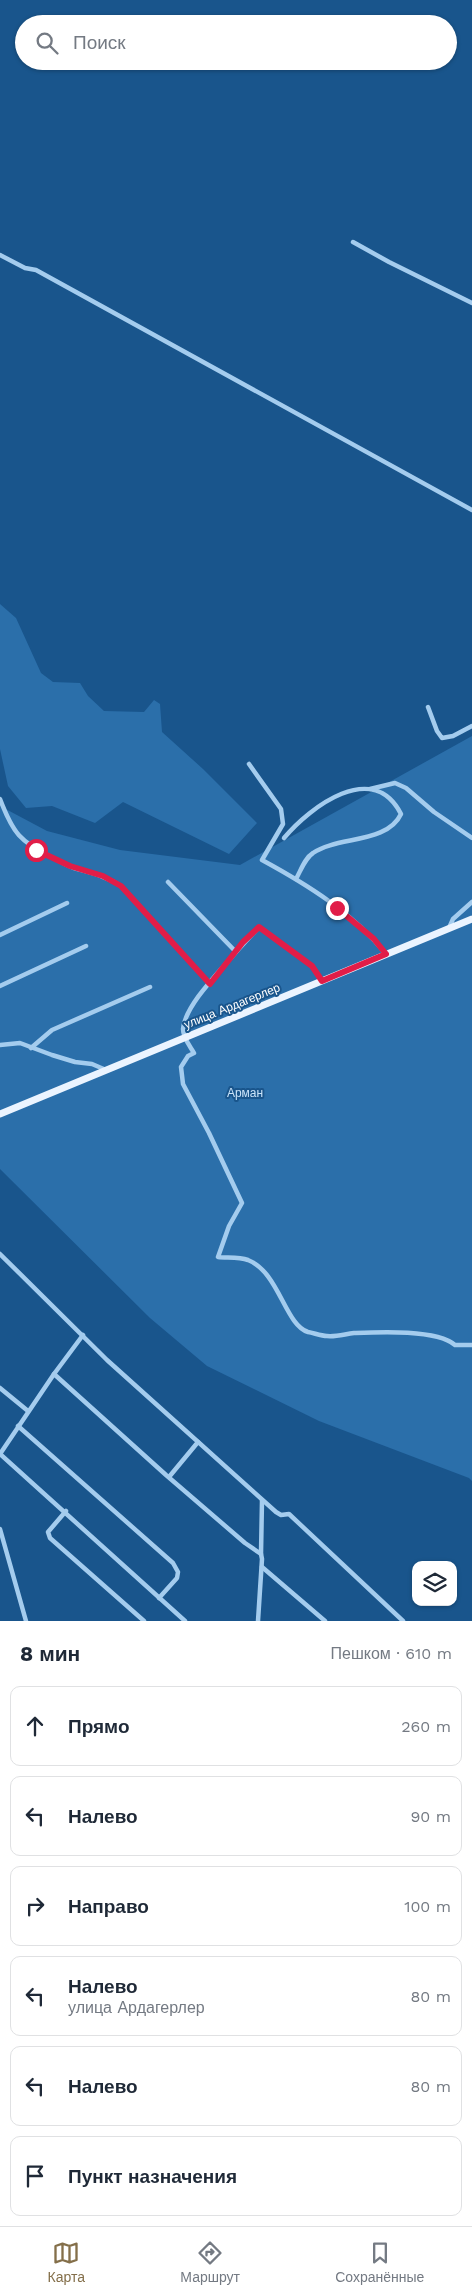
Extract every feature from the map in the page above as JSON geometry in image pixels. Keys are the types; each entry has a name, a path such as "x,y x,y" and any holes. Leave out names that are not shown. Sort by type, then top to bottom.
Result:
{"main road":[{"name":"улица Ардагерлер","path":"0,1114 472,919"}],"street":[{"path":"353,242 472,303"},
{"path":"0,254 25,268 36,270 472,510"},
{"path":"428,706 439,735 442,738 453,736 472,726"},
{"path":"249,764 281,809 283,824 262,860 296,878 352,919 374,939 386,954"},
{"path":"284,838 296,825 327,800 363,788 395,783 406,788 434,812 472,838"},
{"path":"296,878 308,857 314,852 324,847 374,835 398,822 401,814 395,804 385,795 370,788"},
{"path":"0,799 18,836 23,841 36,850 70,866 103,876 121,886 210,984"},
{"path":"168,882 236,952"},
{"path":"449,928 453,919 472,902"},
{"path":"0,935 67,903"},
{"path":"322,981 312,966 259,927 210,984 186,1018 183,1030 194,1053 188,1056 181,1068 183,1084 209,1133 242,1203 229,1226 218,1257 249,1261 260,1268 277,1288 299,1328 306,1331 328,1336 387,1332 423,1334 450,1340 455,1345 472,1345"},
{"path":"0,986 86,946"},
{"path":"31,1048 52,1030 150,987"},
{"path":"0,1045 12,1043 75,1062 92,1064 106,1070"},
{"path":"0,1254 107,1360 276,1512 281,1515 289,1514 403,1621"},
{"path":"83,1335 28,1411 0,1454 66,1511 185,1621"},
{"path":"54,1374 169,1477 245,1543 261,1554"},
{"path":"0,1388 28,1411"},
{"path":"18,1426 173,1563 178,1572 177,1578 159,1598"},
{"path":"169,1477 198,1442"},
{"path":"258,1621 262,1566 262,1500"},
{"path":"66,1511 48,1532 50,1538 144,1621"},
{"path":"0,1529 26,1621"},
{"path":"262,1566 325,1621"}],"green space":[{"path":"0,604 16,618 41,673 53,682 80,683 88,696 104,711 144,712 154,700 160,704 162,732 203,769 257,823 229,854 123,802 95,823 52,806 26,808 8,786 0,749"},
{"name":"Арман","path":"472,736 472,1481 469,1478 319,1421 207,1366 150,1318 0,1169 0,806 47,831 120,850 240,865"}],"route":[{"path":"36,850 70,866 103,876 121,886 210,984 243,942 259,927 312,966 322,981 386,954 374,939 337,908"}]}
